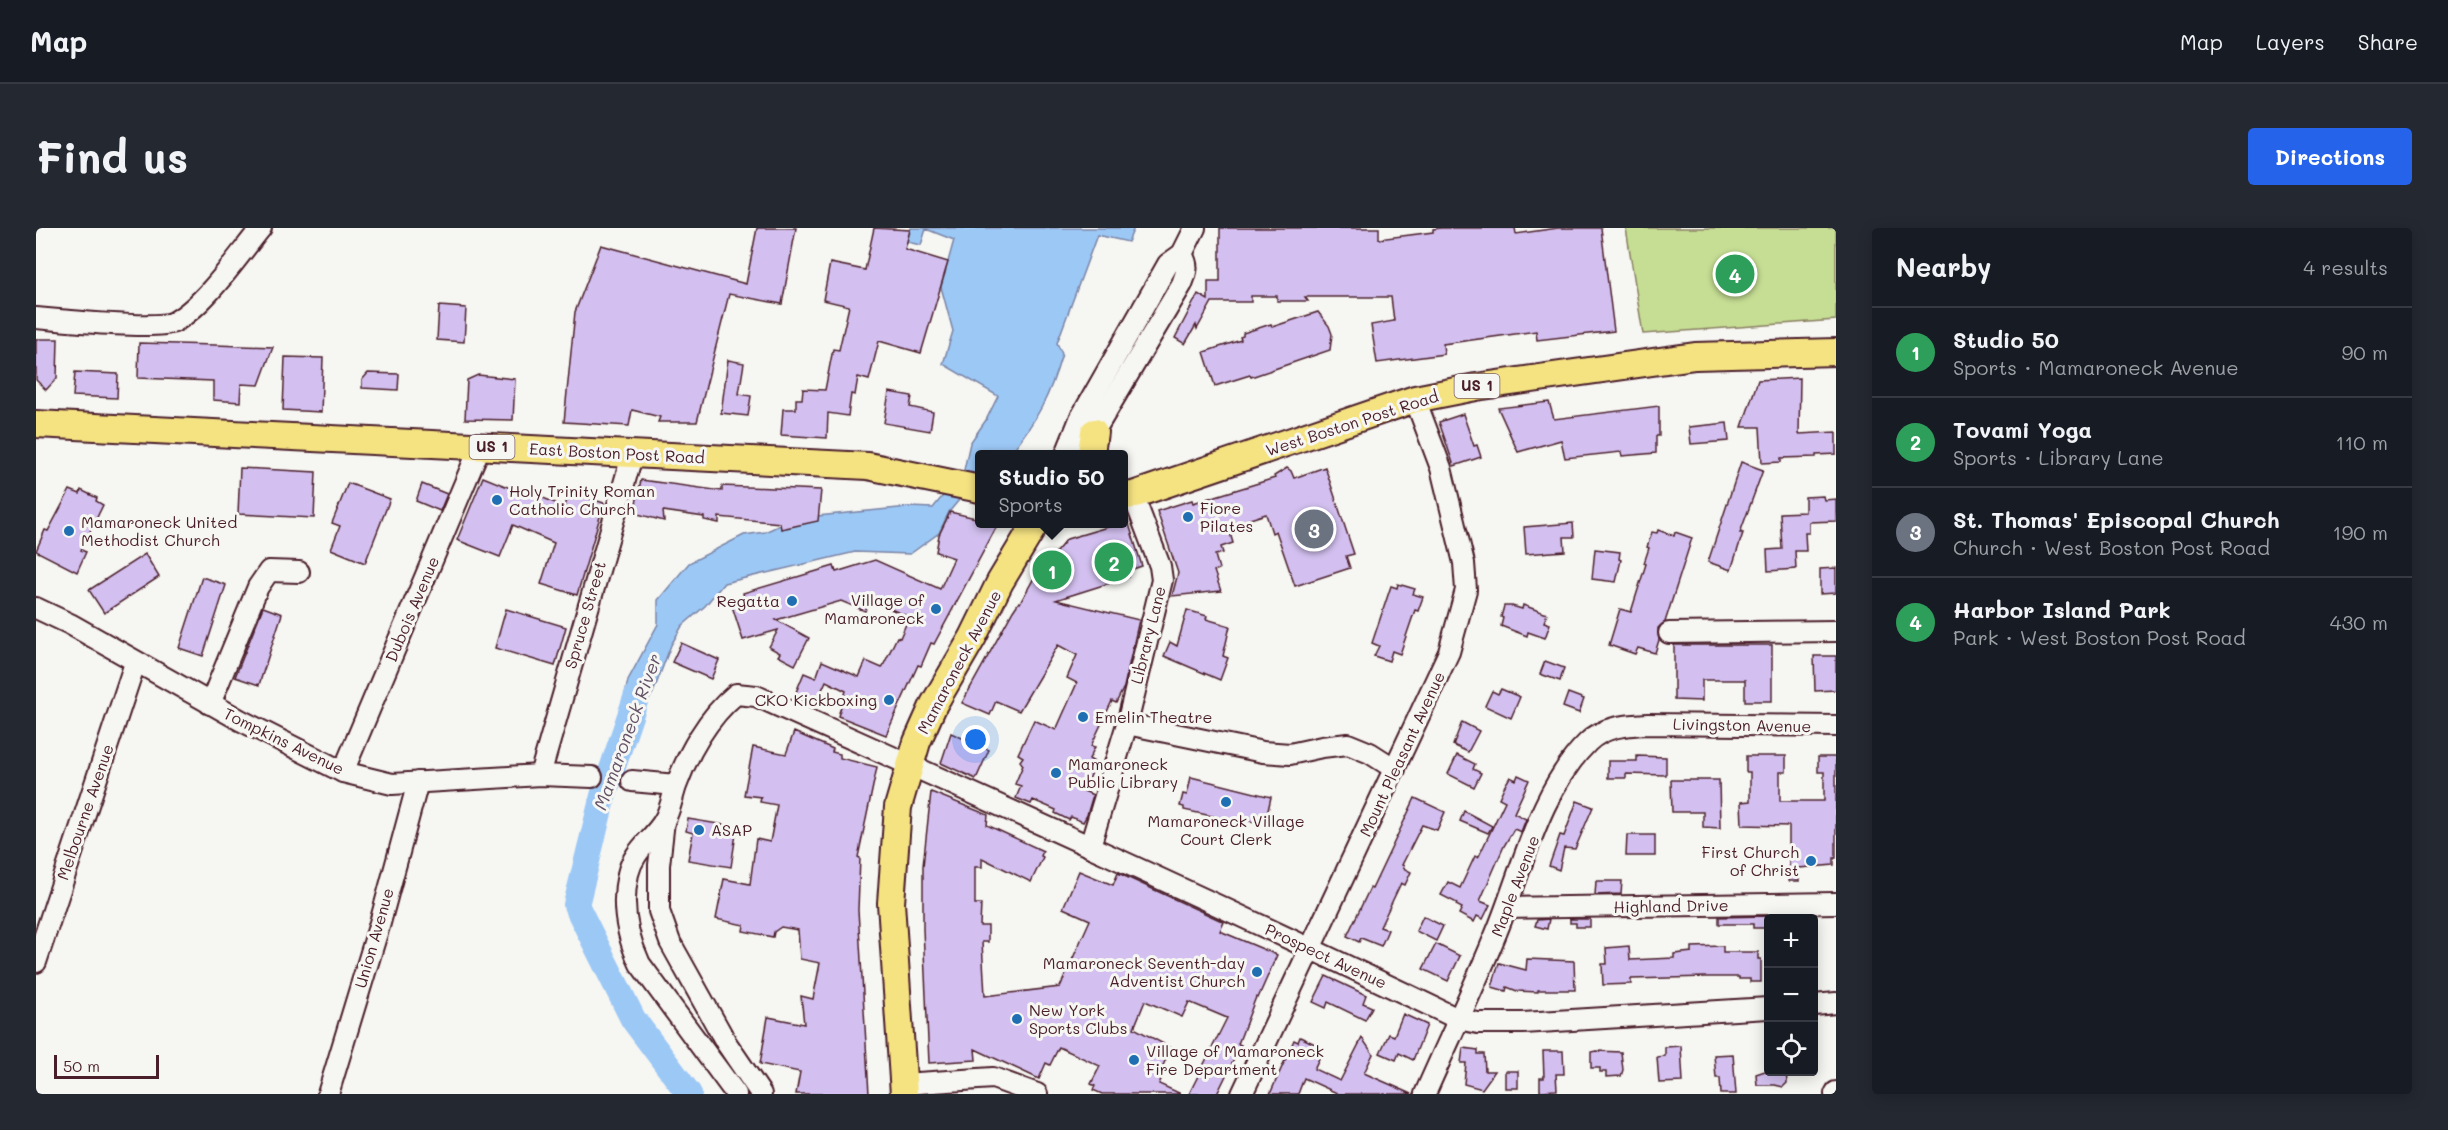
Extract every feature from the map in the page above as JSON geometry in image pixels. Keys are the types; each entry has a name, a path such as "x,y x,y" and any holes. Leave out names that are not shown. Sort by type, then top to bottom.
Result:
{"main road":[{"name":"West Boston Post Road","path":"1128,494 1415,399 1476,387 1695,356 1836,352"},
{"name":"East Boston Post Road","path":"36,424 632,456 868,466 975,488"},
{"name":"Mamaroneck Avenue","path":"904,1089 891,903 898,807 917,742 934,704 1000,582 1033,528"}],"street":[{"path":"36,318 144,325 171,323 190,310 219,280 261,228"},
{"path":"1068,450 1080,419 1168,264 1182,254 1195,228"},
{"path":"1093,443 1182,284 1188,264 1182,254"},
{"name":"Mount Pleasant Avenue","path":"1242,1094 1449,652 1466,590 1464,563 1441,468 1415,399"},
{"name":"Dubois Avenue","path":"344,771 480,447"},
{"name":"Spruce Street","path":"540,775 632,456"},
{"name":"Library Lane","path":"1090,846 1127,724 1162,580 1160,566 1128,496"},
{"path":"210,704 258,587 269,571 299,573"},
{"name":"Tompkins Avenue","path":"36,609 70,624 210,704 344,771 392,784 540,775 592,777"},
{"path":"1669,633 1836,631"},
{"name":"Melbourne Avenue","path":"36,962 135,663"},
{"name":"Prospect Avenue","path":"676,785 702,733 722,706 736,694 756,696 1090,846 1458,1019 1478,1023 1523,1023 1764,1008"},
{"path":"1127,724 1263,752 1290,754 1348,744 1370,753 1395,769"},
{"name":"Livingston Avenue","path":"1648,724 1836,726"},
{"name":"Maple Avenue","path":"1425,1094 1478,979 1543,812 1562,776 1589,741 1605,731 1624,725 1648,724"},
{"path":"632,781 676,785 664,821 659,865 659,911 670,942 727,1044 761,1094"},
{"name":"Union Avenue","path":"328,1094 380,923 418,782"},
{"path":"664,821 634,856 628,875 626,921 632,948 656,989 736,1094"},
{"name":"Highland Drive","path":"1507,908 1836,903"},
{"path":"1818,1005 1836,1003"},
{"path":"904,1089 993,1078 1036,1094"}],"green space":[{"path":"1626,228 1836,228 1836,320 1643,334"}],"water":[{"path":"911,228 1134,228 1128,242 1097,235 1057,343 1062,354 1042,407 1013,450 975,450 975,481 949,512 939,533 910,554 855,552 724,583 705,606 682,626 671,645 653,693 632,726 618,728 628,680 658,624 658,600 689,563 744,535 765,532 780,525 817,516 909,507 933,508 964,470 970,443 986,420 998,396 943,364 953,331 941,287 954,240 926,229 921,245 907,242"}],"building":[{"path":"757,228 796,228 782,304 729,294 697,422 658,422 660,417 632,410 629,426 564,422 575,312 601,245 746,284"},
{"path":"874,228 910,230 905,249 948,262 921,353 879,341 869,380 858,377 855,395 851,394 848,416 828,413 827,438 781,435 783,409 796,409 796,399 802,399 803,389 825,390 833,349 839,350 849,306 823,300 830,263 865,270"},
{"path":"1220,228 1379,228 1379,239 1433,232 1433,229 1441,228 1515,228 1516,234 1558,228 1601,228 1614,331 1537,340 1536,331 1443,344 1444,354 1377,363 1371,325 1394,321 1391,297 1305,297 1308,301 1277,301 1277,296 1251,296 1251,302 1212,302 1197,329 1196,325 1185,344 1175,338 1198,294 1208,300 1208,281 1220,281"},
{"path":"439,306 466,308 464,342 437,340"},
{"path":"1318,312 1332,334 1330,350 1251,377 1250,375 1215,386 1204,352 1241,340 1243,333 1271,324 1272,327"},
{"path":"36,339 58,339 57,378 46,390 36,380"},
{"path":"139,343 273,347 259,385 241,384 240,402 213,400 213,381 138,378"},
{"path":"285,357 323,358 321,412 283,410"},
{"path":"728,360 744,363 739,394 751,396 748,416 721,413"},
{"path":"75,372 118,374 117,398 73,396"},
{"path":"368,373 399,374 398,390 362,388 362,380"},
{"path":"478,375 515,379 513,420 465,419 467,380"},
{"path":"1800,378 1799,434 1836,432 1836,454 1781,458 1781,462 1762,463 1760,427 1742,427 1758,380"},
{"path":"889,392 912,396 910,407 933,412 930,431 884,423"},
{"path":"1549,402 1554,419 1659,406 1659,436 1656,436 1656,453 1622,456 1621,452 1565,458 1561,440 1518,452 1498,408"},
{"path":"1463,414 1474,446 1477,445 1481,457 1454,466 1439,422"},
{"path":"1727,423 1729,441 1691,444 1689,427"},
{"path":"1741,462 1763,470 1740,533 1743,533 1731,570 1708,562"},
{"path":"1325,467 1354,554 1346,556 1350,568 1295,586 1276,531 1272,533 1266,514 1228,526 1233,543 1221,547 1223,553 1215,555 1219,569 1214,571 1221,591 1172,596 1178,573 1157,511 1192,500 1193,503 1275,478 1274,476 1287,468 1294,478"},
{"path":"240,468 316,472 314,518 238,514"},
{"path":"483,477 565,507 569,492 604,503 577,595 541,584 554,543 513,525 500,557 457,540"},
{"path":"641,480 722,491 722,486 821,490 818,521 781,529 780,523 719,517 719,523 704,520 704,517 663,511 664,521 634,513"},
{"path":"348,483 390,499 365,563 331,549 340,526 332,523"},
{"path":"422,484 447,494 440,511 416,501"},
{"name":"Mamaroneck United Methodist Church","path":"70,490 80,494 81,490 97,498 96,501 103,505 81,550 86,552 77,572 36,551 45,530 48,531"},
{"path":"1823,496 1824,500 1836,499 1836,521 1809,522 1809,533 1805,533 1806,551 1795,551 1796,569 1768,571 1767,550 1782,549 1780,513 1805,512 1805,497"},
{"path":"950,512 975,518 975,528 996,528 934,644 931,643 921,666 918,665 886,735 838,716 846,691 826,681 814,708 794,697 804,673 816,678 822,661 859,677 866,661 882,668 897,637 900,638 909,617 870,600 865,611 841,601 776,620 809,638 795,665 778,656 780,653 769,647 778,630 743,640 732,606 745,602 743,593 834,566 836,572 875,560 940,589 954,558 936,552 939,535"},
{"path":"1128,521 1142,566 1127,571 1129,577 1056,600 1139,620 1124,687 1116,703 1112,701 1091,746 1095,747 1089,759 1096,763 1084,791 1093,795 1083,822 1071,817 1069,820 1055,813 1056,810 1033,800 1031,804 1016,798 1021,786 1015,784 1023,765 1020,761 1023,757 1018,754 1034,720 1056,730 1077,683 1067,678 1077,655 1058,645 1019,711 996,701 990,715 962,703 1034,578 1067,539 1104,528 1128,528"},
{"path":"1573,523 1574,537 1564,537 1565,551 1526,554 1524,527"},
{"path":"1658,530 1674,536 1675,532 1692,538 1665,622 1658,628 1659,640 1655,653 1638,648 1635,654 1609,645 1620,609 1631,612 1646,564 1644,563 1649,548 1647,547 1652,532 1657,533"},
{"path":"1595,549 1620,552 1619,559 1621,560 1616,582 1592,579"},
{"path":"145,554 159,577 104,613 89,590"},
{"path":"1836,568 1836,593 1820,594 1820,569"},
{"path":"202,577 226,585 203,656 179,648"},
{"path":"1398,584 1415,589 1413,594 1423,597 1418,611 1415,610 1400,654 1392,651 1389,661 1374,656 1379,646 1372,643 1391,586 1397,588"},
{"path":"1523,605 1547,614 1544,622 1550,624 1545,638 1528,632 1527,636 1501,626 1504,606 1522,609"},
{"path":"263,607 282,614 259,685 235,677"},
{"path":"506,609 566,627 555,666 495,648"},
{"path":"1187,610 1207,616 1206,619 1230,626 1223,656 1228,658 1220,680 1164,656 1170,642 1177,646"},
{"path":"681,643 719,660 711,679 672,662"},
{"path":"1674,645 1772,645 1772,701 1745,701 1745,680 1702,680 1702,701 1674,700"},
{"path":"1814,656 1836,656 1836,690 1815,691"},
{"path":"1545,661 1564,668 1560,681 1540,674"},
{"path":"1501,689 1520,697 1511,718 1485,706 1492,691 1498,694"},
{"path":"1568,693 1584,699 1579,713 1563,707"},
{"path":"1462,722 1479,731 1468,752 1453,745"},
{"path":"794,732 833,749 832,752 840,754 840,758 877,767 858,857 860,858 858,910 869,1094 796,1094 800,1072 760,1064 768,1017 804,1024 801,996 813,999 820,963 800,959 798,930 781,927 774,932 773,937 743,931 744,925 716,919 724,879 750,884 756,839 770,842 777,805 760,802 761,797 744,795 753,747 786,754"},
{"path":"951,733 989,750 976,779 941,763"},
{"path":"1457,755 1475,764 1473,769 1481,773 1474,787 1448,774"},
{"path":"1637,756 1666,757 1666,775 1626,774 1626,778 1608,778 1608,761 1637,761"},
{"path":"1746,756 1786,756 1786,772 1780,772 1780,801 1824,801 1824,772 1818,772 1818,757 1836,757 1836,858 1834,858 1834,865 1799,868 1799,881 1789,881 1789,826 1742,825 1741,802 1750,801 1750,772 1746,772"},
{"path":"1518,775 1529,780 1514,813 1526,819 1521,832 1514,829 1504,846 1480,901 1490,905 1483,919 1477,916 1474,922 1459,914 1462,908 1456,905 1457,903 1441,895 1448,882 1460,888 1475,856 1478,858 1505,801 1499,798 1504,787 1510,777 1516,780"},
{"name":"Mamaroneck Village Court Clerk","path":"1191,777 1271,797 1265,824 1240,819 1239,822 1184,810 1184,807 1180,806 1183,794 1187,795"},
{"path":"1671,780 1719,780 1720,828 1703,827 1703,812 1672,812"},
{"path":"931,792 988,815 987,825 1043,851 1041,856 1043,857 1031,882 982,858 982,867 975,867 975,904 981,904 980,926 988,926 988,942 982,942 985,996 1060,987 1090,920 1063,908 1079,871 1113,885 1118,873 1224,922 1220,931 1277,955 1258,998 1256,997 1238,1044 1241,1045 1217,1094 1189,1094 1227,1018 1189,1002 1182,1017 1145,1001 1134,1028 1171,1048 1160,1072 1164,1073 1159,1084 1181,1094 1102,1094 1093,1090 1095,1086 1091,1084 1100,1066 1059,1047 1050,1065 1046,1063 1039,1079 975,1049 976,1060 929,1063 923,929 923,866"},
{"path":"1415,798 1445,812 1437,830 1422,825 1402,865 1411,872 1405,885 1401,883 1380,927 1388,930 1381,946 1361,938 1359,942 1347,936"},
{"path":"1577,801 1593,807 1575,849 1564,848 1559,870 1549,866 1560,835 1564,836"},
{"path":"1464,811 1492,826 1488,833 1460,821"},
{"path":"688,819 737,827 731,867 688,860 693,833 686,831"},
{"path":"1627,835 1655,835 1655,856 1626,856"},
{"path":"1596,881 1622,881 1621,894 1595,895"},
{"path":"1423,916 1443,926 1436,941 1416,931"},
{"path":"1764,916 1764,928 1753,928 1753,924 1719,924 1719,917"},
{"path":"1549,919 1547,929 1535,926 1537,920"},
{"path":"1570,919 1590,919 1590,927 1576,927 1576,923 1570,923"},
{"path":"1436,944 1460,956 1448,981 1423,969"},
{"path":"1629,946 1630,960 1674,958 1674,954 1692,952 1692,947 1723,946 1723,952 1758,952 1758,959 1761,959 1761,982 1750,982 1750,979 1739,979 1739,977 1706,977 1631,979 1631,984 1603,985 1602,964 1607,964 1606,948"},
{"path":"1527,959 1574,961 1575,990 1538,990 1538,992 1517,991 1507,987 1506,991 1492,987 1499,963 1526,970"},
{"path":"1326,976 1366,995 1363,1003 1372,1007 1365,1020 1328,1002 1326,1008 1313,1002"},
{"path":"1403,1014 1427,1025 1413,1060 1399,1053 1396,1060 1380,1053 1389,1034 1394,1036"},
{"path":"1300,1037 1324,1048 1314,1069 1340,1081 1362,1038 1373,1054 1364,1073 1412,1094 1339,1094 1304,1078 1298,1094 1270,1094 1294,1040 1298,1042"},
{"path":"1681,1046 1683,1082 1659,1083 1657,1057 1665,1056 1665,1047"},
{"path":"1463,1048 1478,1050 1478,1054 1484,1054 1485,1071 1495,1071 1482,1089 1464,1084 1466,1063 1461,1063"},
{"path":"1543,1051 1563,1051 1564,1074 1556,1074 1557,1090 1540,1091 1540,1078 1544,1078"},
{"path":"1591,1052 1621,1052 1623,1070 1621,1076 1606,1077 1606,1072 1600,1072 1600,1068 1591,1068"},
{"path":"1733,1054 1736,1094 1721,1094 1720,1078 1716,1078 1714,1055"},
{"path":"1505,1071 1518,1071 1518,1088 1505,1088"},
{"path":"1764,1071 1764,1076 1786,1076 1787,1083 1783,1087 1757,1085 1756,1074"}],"waterway":[{"name":"Mamaroneck River","path":"637,695 603,796 576,905 633,1019 689,1094"}],"place":[{"name":"Harbor Island Park","path":"1735,274"},
{"name":"Holy Trinity Roman Catholic Church","path":"497,500"},
{"name":"Fiore Pilates","path":"1188,517"},
{"name":"St. Thomas' Episcopal Church","path":"1314,529"},
{"name":"Mamaroneck United Methodist Church","path":"69,531"},
{"name":"Tovami Yoga","path":"1114,562"},
{"name":"Studio 50","path":"1052,570"},
{"name":"Regatta","path":"792,601"},
{"name":"Village of Mamaroneck","path":"936,609"},
{"name":"CKO Kickboxing","path":"889,700"},
{"name":"Emelin Theatre","path":"1083,717"},
{"name":"Mamaroneck Public Library","path":"1056,773"},
{"name":"Mamaroneck Village Court Clerk","path":"1226,802"},
{"name":"ASAP","path":"699,830"},
{"name":"First Church of Christ","path":"1811,861"},
{"name":"Mamaroneck Seventh-day Adventist Church","path":"1257,972"},
{"name":"New York Sports Clubs","path":"1017,1019"},
{"name":"Village of Mamaroneck Fire Department","path":"1134,1060"}]}
